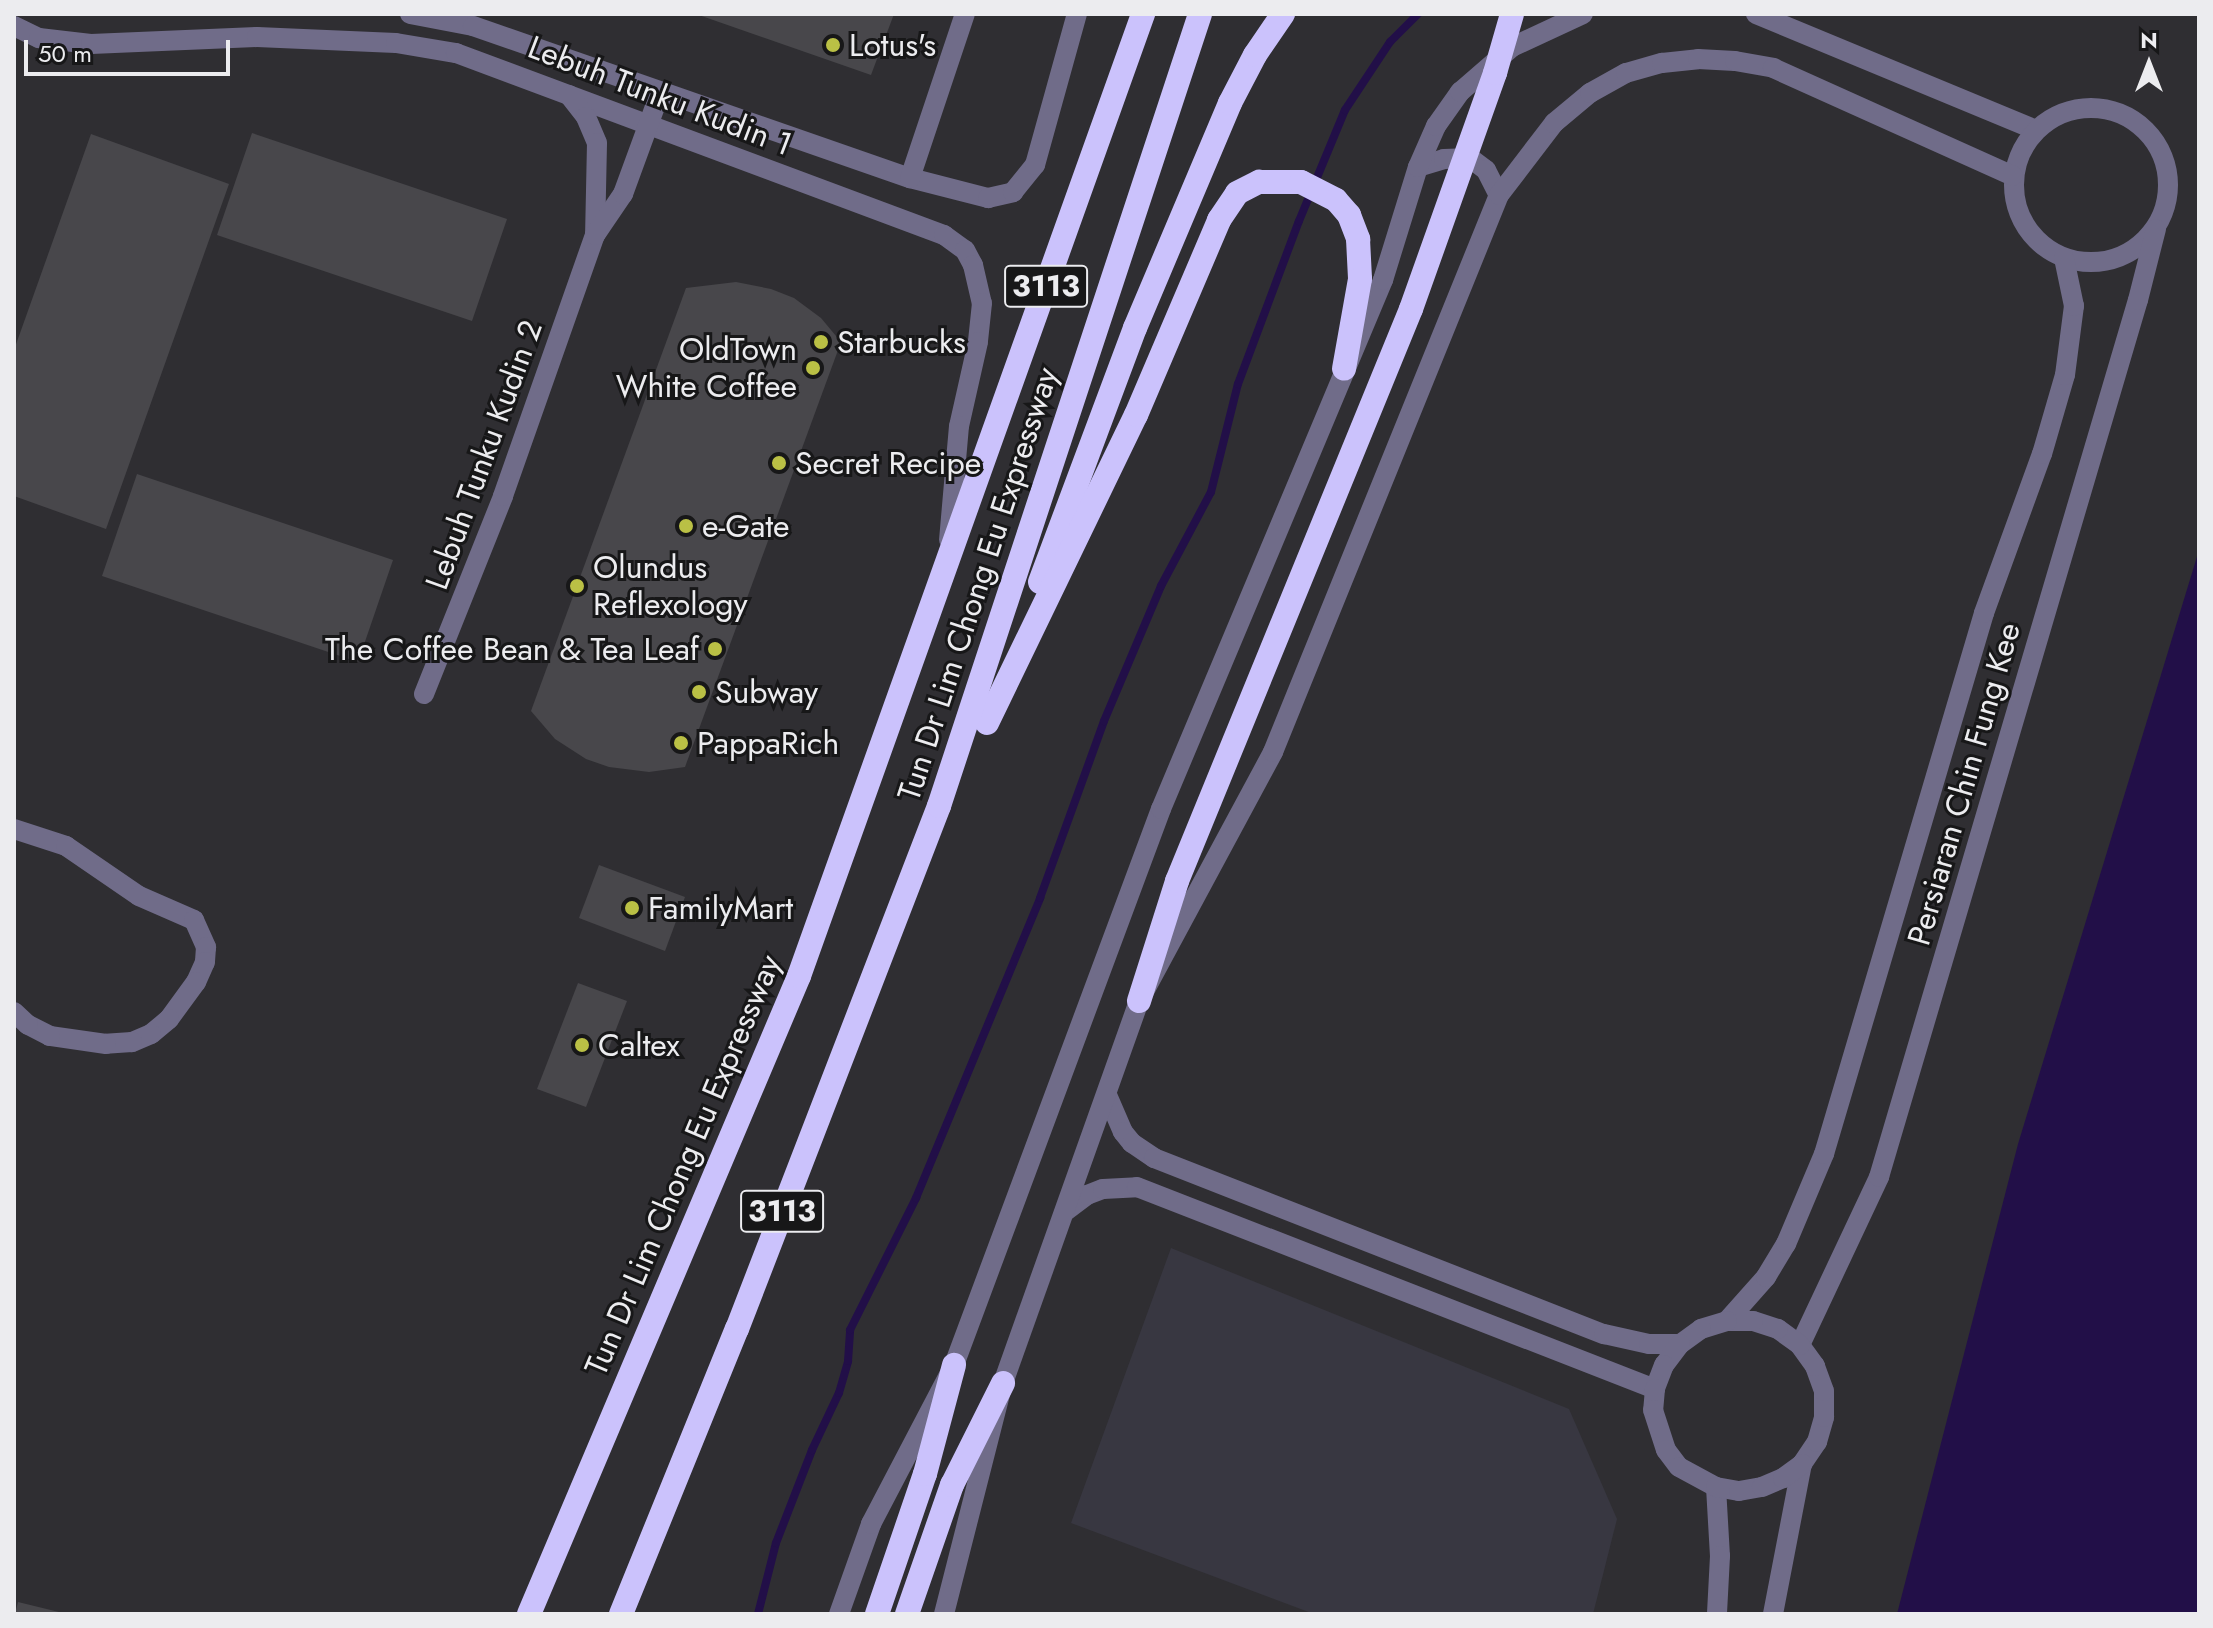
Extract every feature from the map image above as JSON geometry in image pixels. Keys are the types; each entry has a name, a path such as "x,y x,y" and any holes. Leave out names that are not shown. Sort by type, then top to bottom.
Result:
{"highway":[{"name":"Tun Dr Lim Chong Eu Expressway","path":"621,1614 737,1329 939,806 1200,14"},
{"path":"987,723 1141,315 1230,103 1283,14"},
{"path":"1139,1001 1177,881 1411,309 1495,73 1512,14"},
{"name":"Tun Dr Lim Chong Eu Expressway","path":"529,1614 799,976 1143,15"},
{"path":"939,806 987,723 1136,415 1219,220 1237,193 1259,182 1282,179 1318,189 1336,200 1349,215 1358,239 1360,279 1344,369"},
{"path":"877,1614 925,1474 954,1365"},
{"path":"907,1614 952,1485 1003,1383"}],"street":[{"name":"Lebuh Tunku Kudin 1","path":"410,14 473,26 910,178 988,198 1013,192 1035,165 1077,14"},
{"path":"910,178 965,14"},
{"path":"839,1614 871,1524 954,1365 1161,809 1383,280 1418,167 1436,126 1460,92 1512,47 1583,14"},
{"path":"1756,14 2036,130"},
{"name":"Lebuh Tunku Kudin 1","path":"14,26 39,38 91,44 257,37 396,43 456,53 565,91 944,235 965,250 979,284 982,321 959,426 948,556"},
{"path":"944,1614 1003,1383 1067,1211 1139,1001 1273,752 1499,195 1554,123 1590,93 1626,73 1698,59 1735,61 1773,68 2013,176"},
{"name":"Lebuh Tunku Kudin 2","path":"565,91 586,117 597,143 595,235"},
{"name":"Lebuh Tunku Kudin 2","path":"424,694 503,496 595,235 623,194 660,93"},
{"path":"2082,108 2107,109 2131,118 2150,134 2164,156 2169,181 2167,206 2156,229 2138,247 2116,259 2089,263 2064,258 2041,245 2024,226 2014,202 2013,176 2021,151 2036,130 2057,115 2082,108"},
{"path":"1418,167 1444,159 1470,158 1486,170 1499,195"},
{"name":"Persiaran Chin Fung Kee","path":"1800,1345 1879,1177 2138,300 2156,229"},
{"name":"Persiaran Chin Fung Kee","path":"1727,1321 1766,1277 1786,1244 1824,1154 1984,613 2042,454 2065,375 2074,306 2064,258"},
{"path":"14,829 66,846 139,896 194,920 206,947 205,962 196,982 169,1019 151,1034 132,1042 106,1044 50,1036 28,1025 14,1012"},
{"path":"1107,1095 1123,1132 1141,1151 1154,1158 1604,1334 1649,1344 1680,1344"},
{"path":"1067,1211 1087,1195 1103,1189 1137,1187 1655,1389 1653,1410 1666,1450 1688,1473 1716,1487 1739,1491 1762,1487 1783,1478 1802,1464"},
{"name":"Persiaran Chin Fung Kee","path":"1655,1389 1664,1365 1680,1344 1701,1329 1727,1321 1753,1321 1778,1329 1800,1345 1815,1366 1824,1391 1824,1417 1817,1442 1802,1464 1773,1614"},
{"path":"1716,1487 1720,1556 1717,1614"}],"shaded area":[{"path":"2199,550 2199,1614 1897,1614 2018,1144"},
{"path":"1171,1248 1569,1409 1617,1519 1593,1614 1314,1614 1071,1523"}],"building":[{"name":"Lotus's","path":"696,14 894,14 871,75"},
{"path":"252,133 507,219 472,321 217,235"},
{"path":"91,134 229,184 106,529 14,496 14,350"},
{"name":"e-Gate","path":"736,282 771,289 794,298 821,318 841,342 685,767 649,772 609,767 586,759 555,739 531,711 686,288"},
{"path":"137,474 393,560 358,662 102,576"},
{"name":"FamilyMart","path":"599,865 685,897 665,951 579,918"},
{"name":"Caltex","path":"578,983 627,1001 586,1107 537,1089"},
{"path":"18,1602 63,1613 63,1614 15,1614"}],"waterway":[{"path":"758,1614 776,1543 812,1450 839,1393 848,1361 850,1330 916,1198 1040,898 1104,721 1161,586 1211,492 1238,384 1299,221 1345,110 1390,42 1418,14"}],"place":[{"name":"Lotus's","path":"833,45"},
{"name":"Starbucks","path":"821,342"},
{"name":"OldTown White Coffee","path":"813,368"},
{"name":"Secret Recipe","path":"779,463"},
{"name":"e-Gate","path":"686,526"},
{"name":"Olundus Reflexology","path":"577,586"},
{"name":"The Coffee Bean & Tea Leaf","path":"715,649"},
{"name":"Subway","path":"699,692"},
{"name":"PappaRich","path":"681,743"},
{"name":"FamilyMart","path":"632,908"},
{"name":"Caltex","path":"582,1045"}]}
